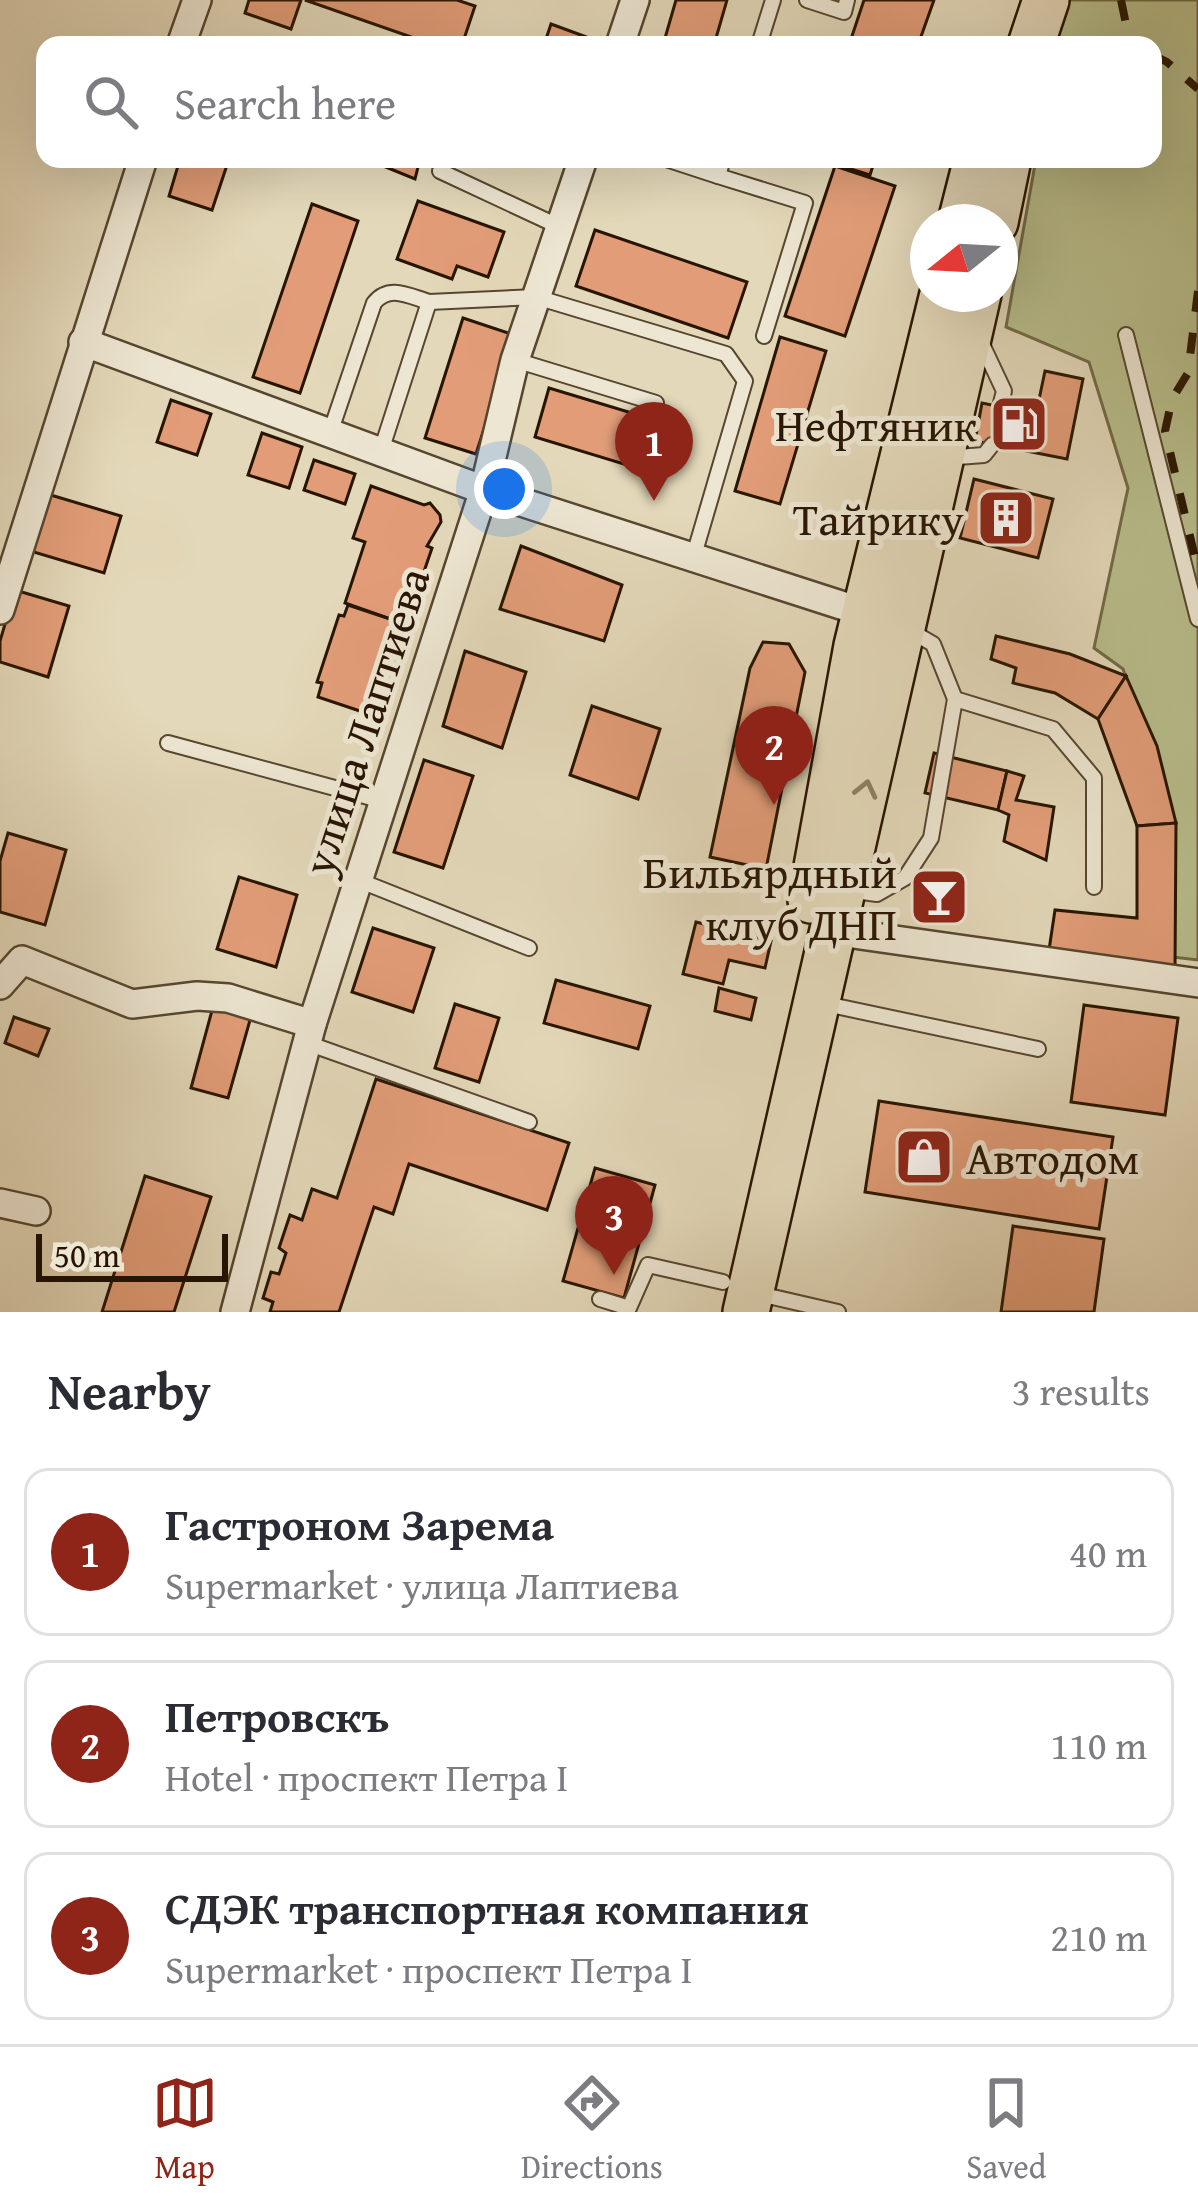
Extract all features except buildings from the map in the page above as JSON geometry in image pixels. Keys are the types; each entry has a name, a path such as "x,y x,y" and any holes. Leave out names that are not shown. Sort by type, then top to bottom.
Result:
{"main road":[{"path":"1008,36 1020,0"},
{"path":"1033,36 1046,0"},
{"path":"966,204 975,168"},
{"path":"999,204 1006,168"},
{"path":"734,1299 837,910 885,620 962,312"},
{"path":"734,1299 835,756 940,459 963,312"}],"street":[{"path":"184,36 197,0"},
{"path":"623,36 635,0"},
{"path":"0,610 140,168"},
{"name":"улица Лаптиева","path":"235,1312 310,1034 484,490 515,360 580,168"},
{"path":"83,342 380,454 885,620"},
{"path":"837,910 1198,983"},
{"path":"0,986 11,956 132,1004 197,996 228,998 310,1034"},
{"path":"0,1203 36,1211"}],"lane":[{"path":"762,36 773,0"},
{"path":"807,0 844,12 848,0"},
{"path":"694,168 806,203 764,336"},
{"path":"718,176 720,168"},
{"path":"440,171 560,226"},
{"path":"329,433 374,303 381,294 393,291 429,302 536,297 726,354 745,381 694,555"},
{"path":"380,454 429,302"},
{"path":"968,312 1004,391 1000,407"},
{"path":"1126,335 1198,619"},
{"path":"515,360 656,403"},
{"path":"940,459 984,455 992,445"},
{"path":"837,910 905,878 931,838 955,699 933,644 885,620"},
{"path":"955,699 1053,729 1094,778 1094,887"},
{"path":"168,743 383,801"},
{"path":"358,880 529,948"},
{"path":"815,1002 1038,1049"},
{"path":"310,1034 529,1122"},
{"path":"600,1299 628,1308 648,1265 734,1299 838,1312"}],"green space":[{"path":"1064,0 1198,0 1198,960 1172,957 1167,811 1123,669 1094,648 1128,488 1089,362 1006,327 1009,312 1018,312 1018,260 1034,168 1162,168 1162,36 1058,36"}],"railway":[{"path":"1121,0 1132,36"},
{"path":"1162,60 1198,89"},
{"path":"1198,291 1188,373 1172,399 1165,431 1198,570"}],"place":[{"name":"Нефтяник","path":"1019,424"},
{"name":"Гастроном Зарема","path":"654,501"},
{"name":"Тайрику","path":"1006,518"},
{"name":"Петровскъ","path":"774,805"},
{"name":"Бильярдный клуб ДНП","path":"939,897"},
{"name":"Автодом","path":"924,1157"},
{"name":"СДЭК транспортная компания","path":"614,1275"}]}
